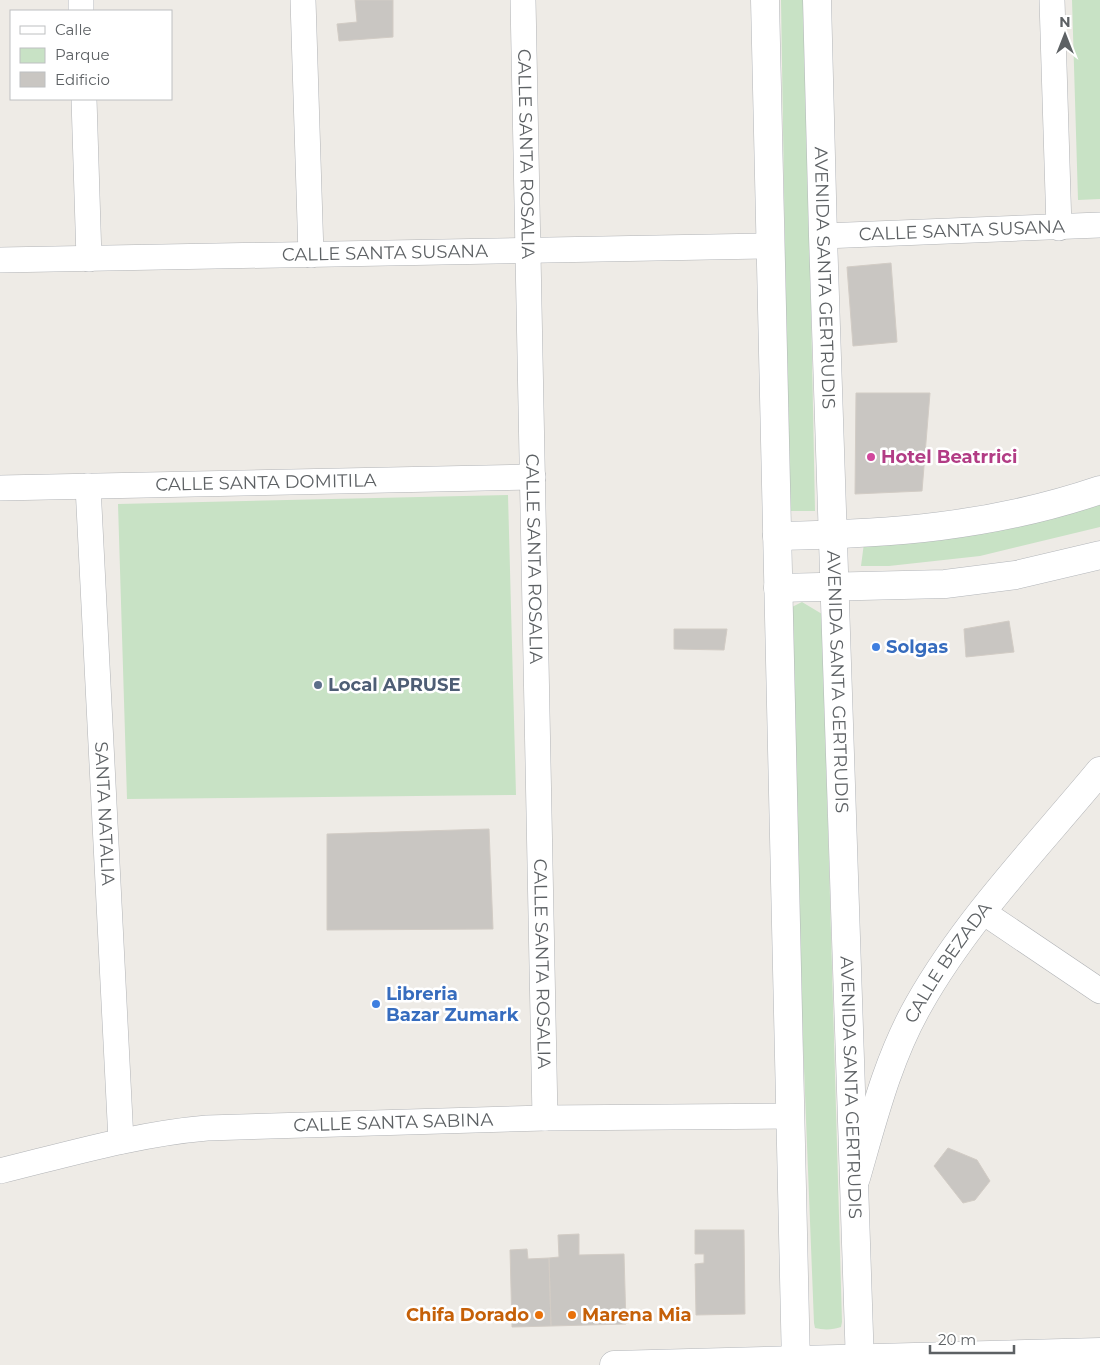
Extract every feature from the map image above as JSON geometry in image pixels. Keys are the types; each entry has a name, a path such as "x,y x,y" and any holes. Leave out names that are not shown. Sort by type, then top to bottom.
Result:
{"main road":[{"path":"764,0 796,1362"},
{"name":"AVENIDA SANTA GERTRUDIS","path":"818,0 832,535 860,1362"},
{"path":"776,536 832,535 946,527 1010,516 1100,490"},
{"path":"778,588 944,584 1016,575 1100,555"},
{"name":"CALLE BEZADA","path":"854,1187 894,1056 927,990 946,959 982,912 1100,771"},
{"path":"614,1365 860,1362 1100,1352"}],"street":[{"path":"303,0 311,255"},
{"name":"CALLE SANTA ROSALIA","path":"523,0 545,1118"},
{"path":"1052,0 1059,228"},
{"path":"84,100 89,259"},
{"name":"CALLE SANTA SUSANA","path":"823,236 1100,225"},
{"name":"CALLE SANTA SUSANA","path":"0,260 770,246"},
{"name":"CALLE SANTA DOMITILA","path":"0,488 532,477"},
{"name":"SANTA NATALIA","path":"88,486 121,1141"},
{"path":"982,912 1100,991"},
{"name":"CALLE SANTA SABINA","path":"0,1171 121,1141 170,1131 207,1128 545,1118 790,1116"}],"green space":[{"path":"781,0 805,0 815,511 789,511"},
{"path":"1072,0 1100,0 1100,199 1078,200"},
{"path":"1100,492 1100,527 980,556 889,566 861,566 864,543"},
{"path":"508,495 516,795 127,799 118,504"},
{"path":"802,602 822,614 842,1322 841,1327 835,1329 815,1328 814,1323 786,610"}],"building":[{"path":"355,0 393,0 393,37 339,41 337,24 357,22"},
{"path":"891,263 897,342 853,346 847,267"},
{"path":"856,393 930,393 922,491 855,494"},
{"path":"1009,621 1014,652 966,657 964,629"},
{"path":"674,629 727,629 724,650 674,649"},
{"path":"489,829 493,929 327,930 327,834"},
{"path":"948,1148 977,1160 990,1181 975,1200 963,1203 934,1166"},
{"path":"695,1230 744,1230 745,1314 696,1315 695,1264 704,1263 704,1254 695,1254"},
{"path":"579,1234 579,1255 624,1254 626,1324 551,1326 549,1258 559,1257 558,1235"},
{"path":"527,1249 528,1259 549,1258 551,1326 512,1327 510,1250"}],"place":[{"name":"Hotel Beatrrici","path":"871,457"},
{"name":"Solgas","path":"876,647"},
{"name":"Local APRUSE","path":"318,685"},
{"name":"Libreria Bazar Zumark","path":"376,1004"},
{"name":"Chifa Dorado","path":"539,1315"},
{"name":"Marena Mia","path":"572,1315"}]}
